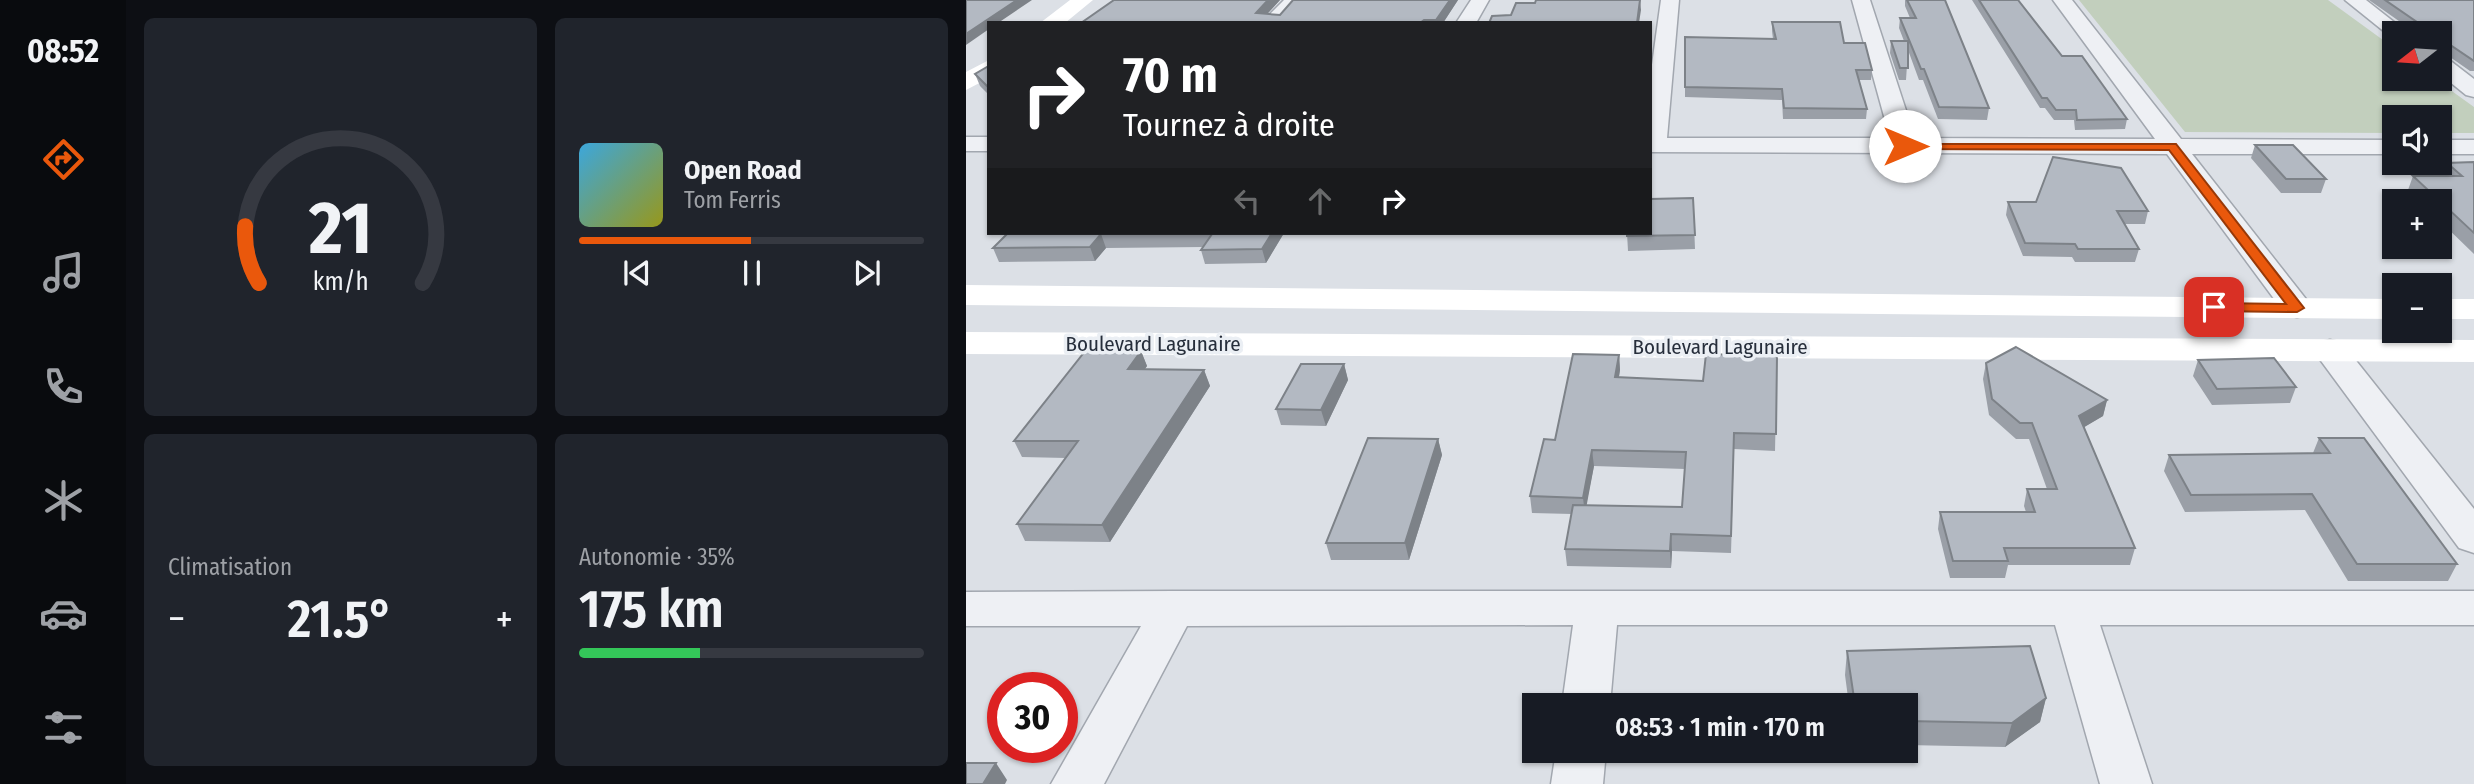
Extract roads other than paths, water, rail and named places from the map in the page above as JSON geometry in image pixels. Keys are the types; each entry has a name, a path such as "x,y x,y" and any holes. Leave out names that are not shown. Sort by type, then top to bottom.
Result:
{"main road":[{"path":"1054,21 1083,0"},
{"path":"966,82 987,67"},
{"name":"Boulevard Lagunaire","path":"966,295 2382,309"},
{"path":"2452,309 2474,309"},
{"name":"Boulevard Lagunaire","path":"966,342 2474,351"}],"street":[{"path":"1273,21 1295,0"},
{"path":"1467,21 1480,0"},
{"path":"1670,0 1652,145 2382,147"},
{"path":"1861,0 1905,146"},
{"path":"2062,0 2297,308"},
{"path":"2354,0 2382,21"},
{"path":"2452,73 2474,90"},
{"path":"966,144 987,144"},
{"path":"2452,147 2474,147"},
{"path":"2329,351 2474,538"},
{"path":"966,609 2474,607"},
{"path":"1077,784 1174,608"},
{"path":"1587,693 1597,608"},
{"path":"2072,608 2126,784"},
{"path":"1577,784 1580,763"}]}
